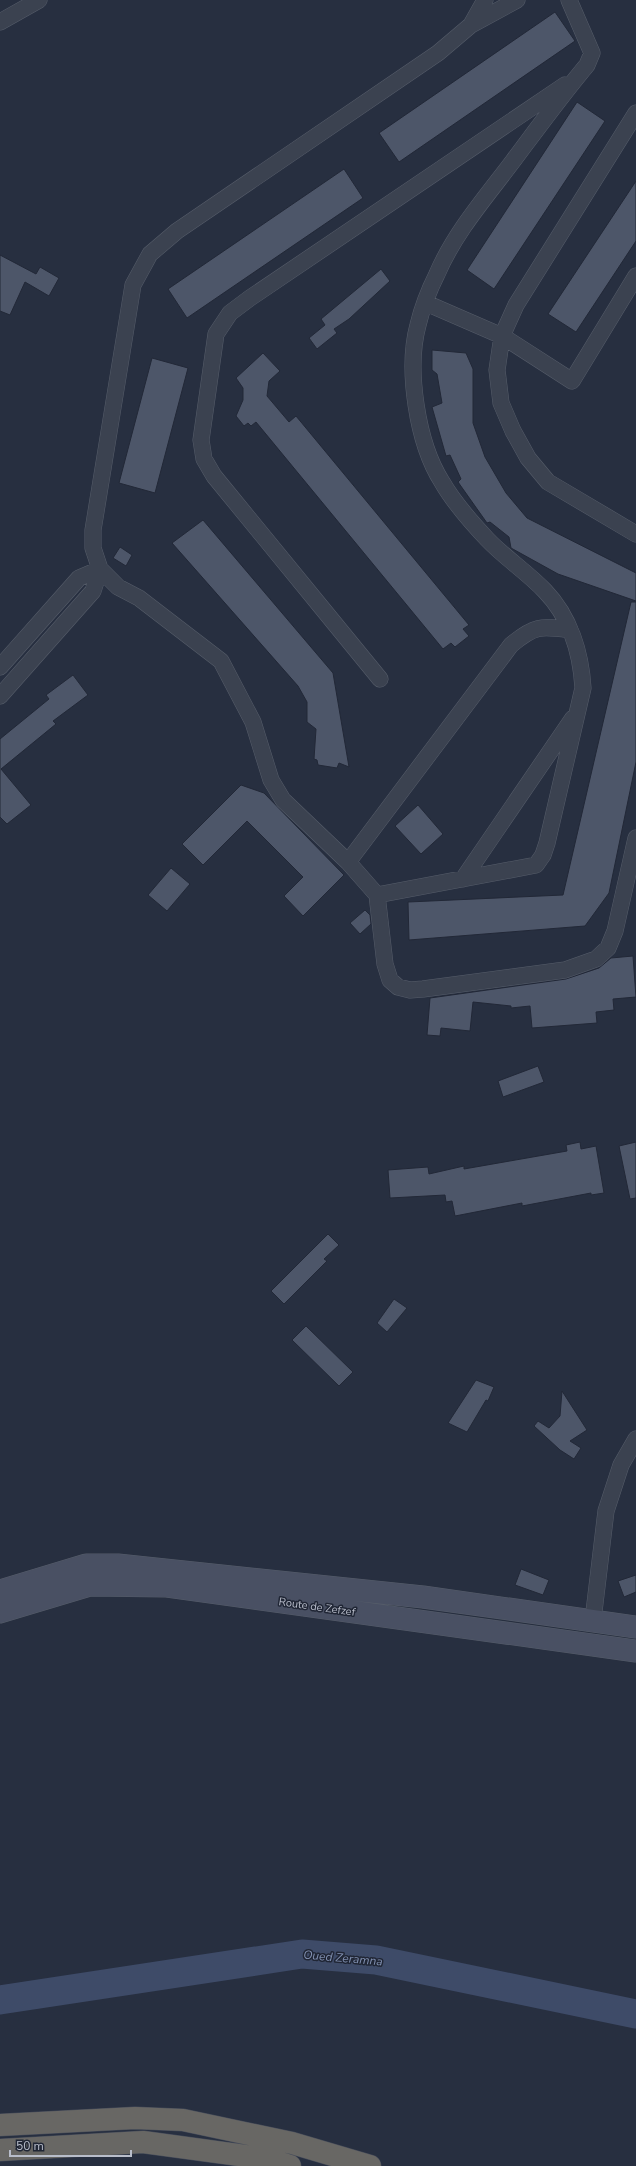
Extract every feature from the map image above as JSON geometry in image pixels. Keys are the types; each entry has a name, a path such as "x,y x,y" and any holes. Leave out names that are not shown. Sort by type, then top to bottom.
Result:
{"highway":[{"path":"0,2126 135,2118 183,2120 292,2143 370,2166"},
{"path":"0,2150 143,2142 268,2159 290,2166"}],"main road":[{"name":"Route de Zefzef","path":"0,1591 86,1565 118,1565 424,1597 636,1627"},
{"name":"Route de Zefzef","path":"0,1612 90,1585 167,1586 636,1651"}],"street":[{"path":"0,22 39,0"},
{"path":"471,25 485,0"},
{"path":"517,0 471,25 438,53 177,231 150,254 133,285 93,530 93,548 100,569 118,587 139,598 221,661 253,722 271,780 283,800 348,862 377,895 385,964 390,980 398,987 410,990 423,989 565,970 596,959 608,948 615,931 636,838"},
{"path":"377,895 536,865 543,855 583,688 582,668 570,630 559,608 545,591 488,540 461,510 441,481 426,446 416,410 413,373 417,326 437,273 465,224 586,65 592,53 569,0"},
{"path":"380,679 214,476 204,459 201,440 216,334 230,313 250,298 577,76"},
{"path":"636,113 516,305 502,336 497,370 501,403 512,431 528,458 548,482 636,534"},
{"path":"426,303 502,336 572,381 636,276"},
{"path":"0,667 79,578 100,569"},
{"path":"0,696 94,590 100,569"},
{"path":"348,862 511,645 526,633 541,627 570,630"},
{"path":"463,879 578,711"},
{"path":"593,1620 606,1511 621,1465 636,1439"}],"building":[{"path":"555,12 575,41 399,162 379,133"},
{"path":"577,102 605,121 494,289 467,270"},
{"path":"344,169 363,198 187,318 168,289"},
{"path":"636,181 636,241 576,332 548,314"},
{"path":"0,255 36,274 40,267 59,278 49,296 25,282 10,315 0,311"},
{"path":"381,269 390,281 349,319 334,329 337,333 317,349 309,338 325,325 321,319"},
{"path":"432,350 466,353 473,369 473,423 485,457 506,493 527,518 636,573 636,601 558,574 511,548 509,537 490,522 487,523 458,482 461,479 450,455 446,456 432,407 442,403 437,374 432,370"},
{"path":"263,353 280,371 269,381 267,396 289,422 296,416 469,625 463,629 469,636 455,647 451,643 443,649 256,422 251,426 248,423 244,426 236,416 243,400 243,388 236,378"},
{"path":"152,358 188,368 155,493 119,483"},
{"path":"203,520 333,673 349,767 339,763 337,768 318,765 317,760 314,759 316,729 307,722 307,702 298,686 172,543"},
{"path":"120,547 132,555 126,566 113,558"},
{"path":"631,602 636,602 636,762 609,893 585,926 409,940 408,902 563,895"},
{"path":"73,675 88,695 53,721 56,724 1,769 31,805 7,824 0,817 0,739 49,699 46,695"},
{"path":"241,785 264,793 344,875 303,916 284,896 303,877 247,821 203,865 182,844"},
{"path":"418,805 443,834 421,854 395,826"},
{"path":"171,868 190,884 167,911 148,895"},
{"path":"365,910 370,915 371,924 360,934 350,923"},
{"path":"633,956 636,997 613,999 614,1010 596,1012 597,1023 532,1028 530,1006 511,1008 511,1006 473,1002 470,1031 441,1028 440,1036 427,1035 430,998 566,979 599,968 611,958"},
{"path":"538,1066 544,1082 503,1097 498,1081"},
{"path":"580,1142 581,1149 596,1146 604,1193 591,1195 591,1193 522,1206 522,1203 455,1216 452,1201 446,1202 445,1195 390,1198 388,1170 428,1167 429,1174 464,1166 464,1169 567,1151 566,1145"},
{"path":"636,1142 636,1198 630,1199 619,1146"},
{"path":"328,1234 339,1245 324,1259 327,1261 284,1304 271,1291"},
{"path":"394,1299 407,1308 387,1332 377,1323"},
{"path":"306,1326 353,1372 339,1386 292,1340"},
{"path":"476,1380 494,1387 488,1401 486,1400 467,1432 448,1423"},
{"path":"562,1391 587,1430 570,1441 581,1448 574,1459 560,1450 534,1426 538,1421 549,1428 560,1416"},
{"path":"521,1569 549,1580 543,1595 515,1585"},
{"path":"636,1575 636,1592 624,1597 618,1581"}],"waterway":[{"name":"Oued Zeramna","path":"0,2000 302,1954 376,1960 636,2014"}]}
